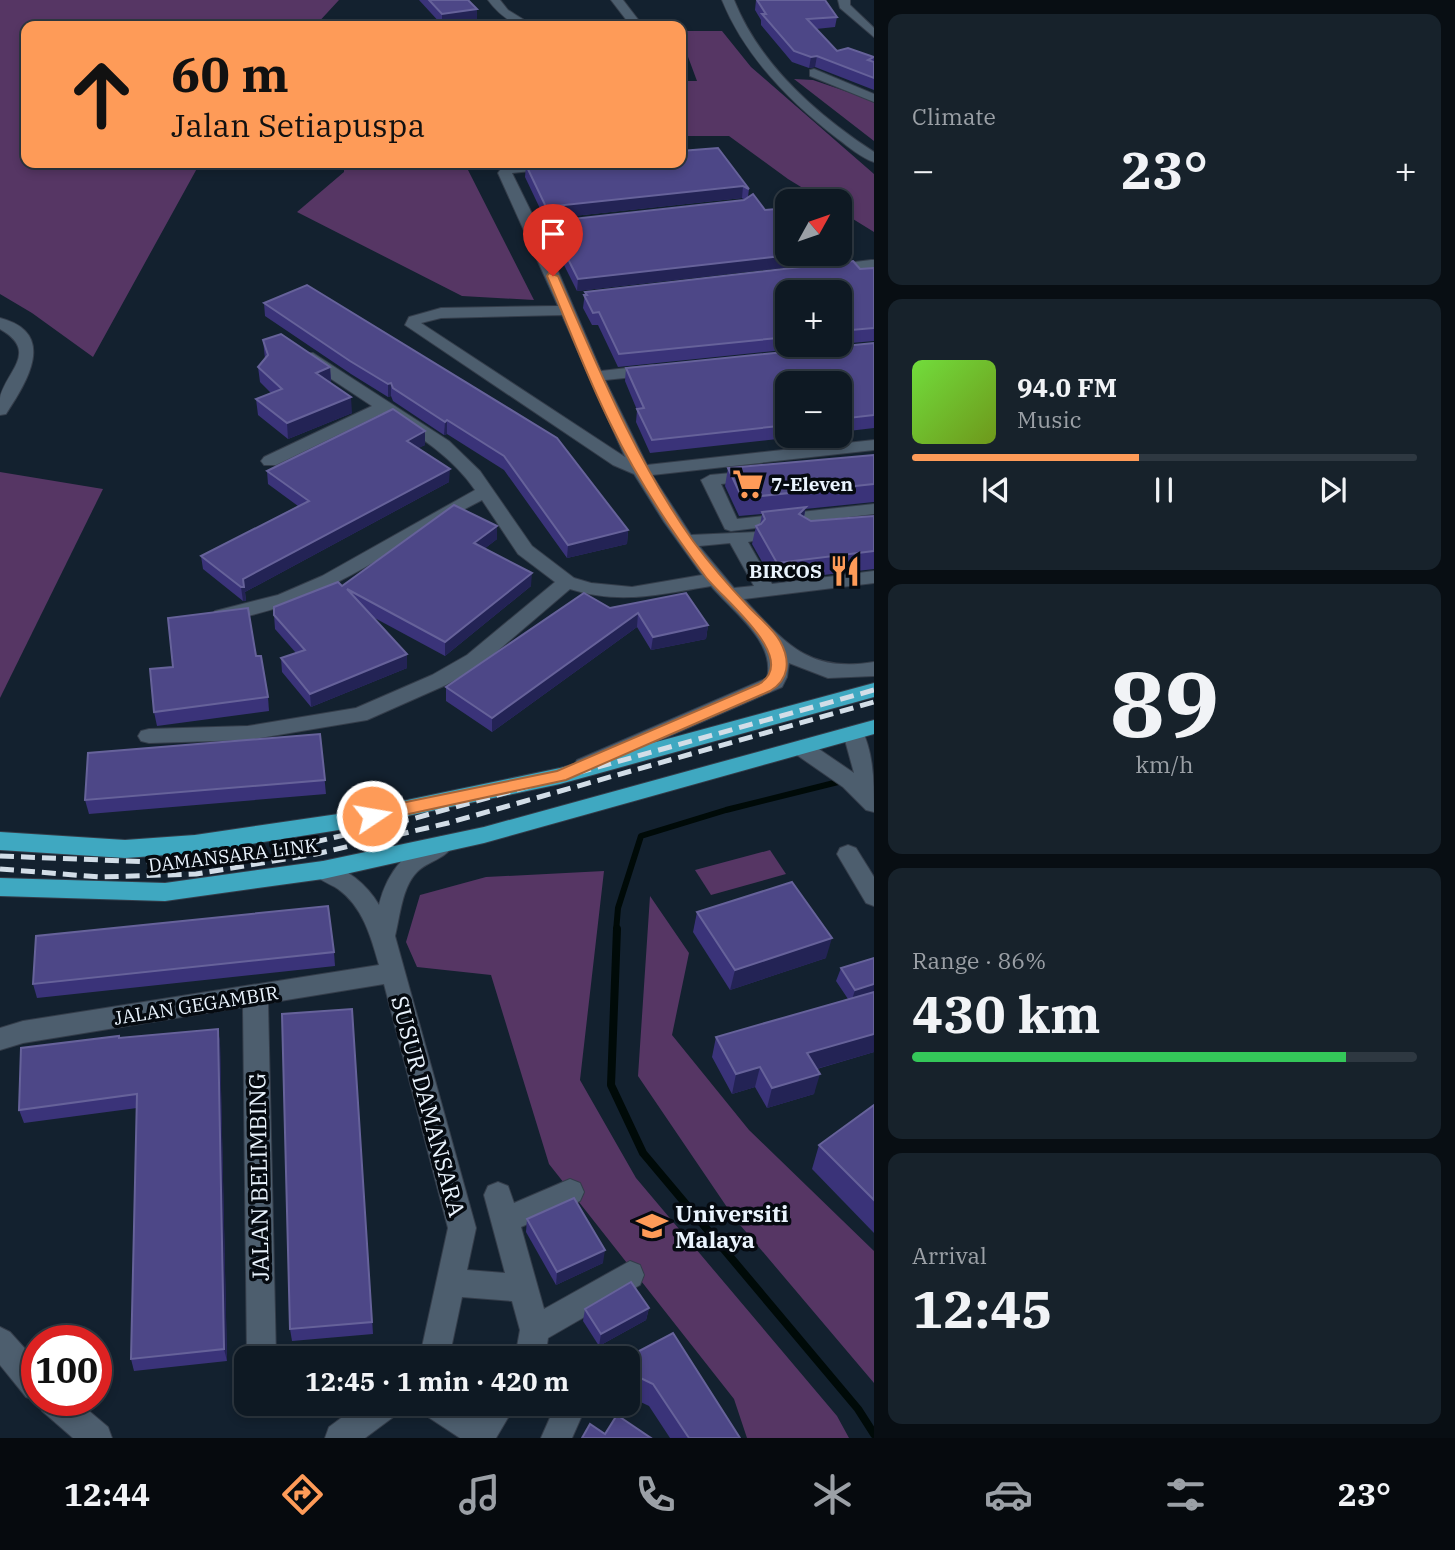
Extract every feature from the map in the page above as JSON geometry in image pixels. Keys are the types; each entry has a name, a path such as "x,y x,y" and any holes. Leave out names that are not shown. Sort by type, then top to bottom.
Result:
{"highway":[{"name":"DAMANSARA LINK","path":"0,841 125,849 195,844 345,821 560,776 874,690"},
{"name":"DAMANSARA LINK","path":"0,887 165,892 323,870 442,845 864,730"}],"street":[{"path":"494,0 504,12 519,21"},
{"path":"617,0 633,21"},
{"path":"728,0 750,43 788,89 827,125 874,158"},
{"path":"844,0 844,6 874,34"},
{"path":"814,73 874,97"},
{"path":"511,168 506,170 541,227 596,376 616,422 642,471 686,541 714,579 773,642 803,662 822,670 855,673 874,669"},
{"path":"817,270 871,264"},
{"path":"568,303 441,313 414,320 413,325 620,461 642,471 874,445"},
{"path":"0,323 18,331 25,339 28,350 27,363 0,410"},
{"path":"289,344 443,445 474,475 525,550 568,582 590,589 632,593 714,579"},
{"path":"596,376 665,369"},
{"path":"270,461 385,406"},
{"path":"760,458 769,475 710,480 766,590"},
{"path":"208,618 254,608 303,592 443,512 485,492"},
{"path":"686,541 874,509"},
{"path":"734,531 874,525"},
{"path":"729,595 874,577"},
{"path":"149,736 248,733 360,715 439,680 474,660 568,582"},
{"path":"560,776 775,681 780,663 773,642"},
{"path":"802,748 860,784 864,730"},
{"name":"SUSUR DAMANSARA","path":"383,936 395,887 409,865 442,845"},
{"path":"848,854 874,897"},
{"name":"SUSUR DAMANSARA","path":"323,870 344,879 365,898 383,936 462,1228 437,1346"},
{"name":"JALAN GEGAMBIR","path":"0,1038 23,1032 392,973"},
{"name":"JALAN BELIMBING","path":"255,995 261,1346"},
{"path":"531,1346 524,1288 502,1208 570,1192"},
{"path":"538,1346 630,1275"},
{"path":"450,1282 524,1288"},
{"path":"0,1342 21,1368"},
{"path":"72,1416 97,1438"},
{"path":"340,1438 369,1416"},
{"path":"452,1416 479,1436 493,1416"},
{"path":"556,1438 566,1416"}],"shaded area":[{"path":"0,0 339,0 320,21 21,21 21,168 197,168 93,357 32,313 0,294"},
{"path":"686,31 722,31 751,67 874,174 874,232 852,218 852,189 804,189 729,136 686,136 686,81 697,81 686,51"},
{"path":"794,79 813,80 874,101 874,141"},
{"path":"344,168 479,168 468,170 534,300 462,296 297,212 344,172"},
{"path":"0,472 103,489 0,698"},
{"path":"770,850 786,874 711,895 695,870"},
{"path":"604,871 580,1080 636,1178 837,1416 849,1438 747,1438 734,1399 549,1164 491,975 417,967 406,942 420,895 486,877"},
{"path":"650,896 689,953 672,1035 749,1130 874,1251 874,1383 735,1219 638,1076"}],"building":[{"path":"429,0 468,0 477,9 442,14"},
{"path":"757,0 825,0 837,17 807,19 837,51 848,48 874,57 868,60 874,62 874,78 817,56 811,57 794,51 762,14 766,14"},
{"path":"718,148 749,189 743,186 546,207 527,168 686,168 686,151"},
{"path":"753,194 765,210 775,209 775,257 578,279 552,227 557,227 554,221 744,200"},
{"path":"852,261 860,269 874,268 874,328 852,330 852,280 775,280 775,338 619,354 599,312 593,313 584,295 587,295 585,292 810,266 852,266"},
{"path":"307,285 557,438 628,530 568,545 504,456 447,420 445,422 393,388 391,383 388,384 350,361 264,303"},
{"path":"281,334 330,367 316,373 351,397 287,423 256,399 282,389 258,367 268,355 263,340"},
{"path":"874,343 874,415 852,418 852,371 775,371 775,426 652,440 637,409 644,408 626,368 775,353 775,357 852,357 852,345"},
{"path":"393,409 425,431 407,441 450,469 243,579 244,587 201,556 309,501 267,471"},
{"path":"874,455 874,484 742,498 728,468"},
{"path":"454,505 497,526 474,543 532,573 445,642 347,589 407,654 310,694 281,658 305,650 274,615 274,607 338,582 342,586"},
{"path":"806,507 799,514 811,521 874,516 874,551 777,563 756,526 765,519 762,512"},
{"path":"584,593 610,608 686,593 708,625 653,637 638,613 492,718 446,687"},
{"path":"248,608 256,656 261,656 268,697 154,712 150,669 173,667 168,618"},
{"path":"320,734 325,780 85,800 88,753"},
{"path":"792,882 832,938 735,970 697,912"},
{"path":"328,906 334,952 33,984 36,936"},
{"path":"874,958 874,984 855,990 841,968"},
{"path":"874,992 874,1034 807,1053 820,1074 772,1088 760,1067 736,1074 716,1037"},
{"path":"352,1009 372,1322 290,1329 282,1014"},
{"path":"218,1029 224,1349 131,1359 137,1094 19,1110 21,1048 119,1036"},
{"path":"874,1105 874,1200 819,1145"},
{"path":"574,1198 605,1250 557,1272 527,1219"},
{"path":"631,1282 649,1308 601,1334 585,1309"},
{"path":"673,1333 740,1438 689,1438 653,1384 640,1378 640,1351"},
{"path":"618,1416 651,1438 582,1438 590,1424 605,1434"}],"waterway":[{"path":"616,931 618,908 641,836 726,810 842,781"},
{"path":"617,929 611,1085 643,1153 858,1409 874,1434"}],"railway":[{"path":"0,856 152,862 212,859 277,851 412,819 874,690"},
{"path":"0,869 100,877 196,874 316,854 448,823 874,702"}],"place":[{"name":"7-Eleven","path":"748,484"},
{"name":"BIRCOS","path":"845,571"},
{"name":"Universiti Malaya","path":"652,1226"}],"route":[{"path":"372,816 560,776 765,688 775,681 779,673 780,663 773,642 714,579 686,541 642,471 616,422 553,276"}]}
